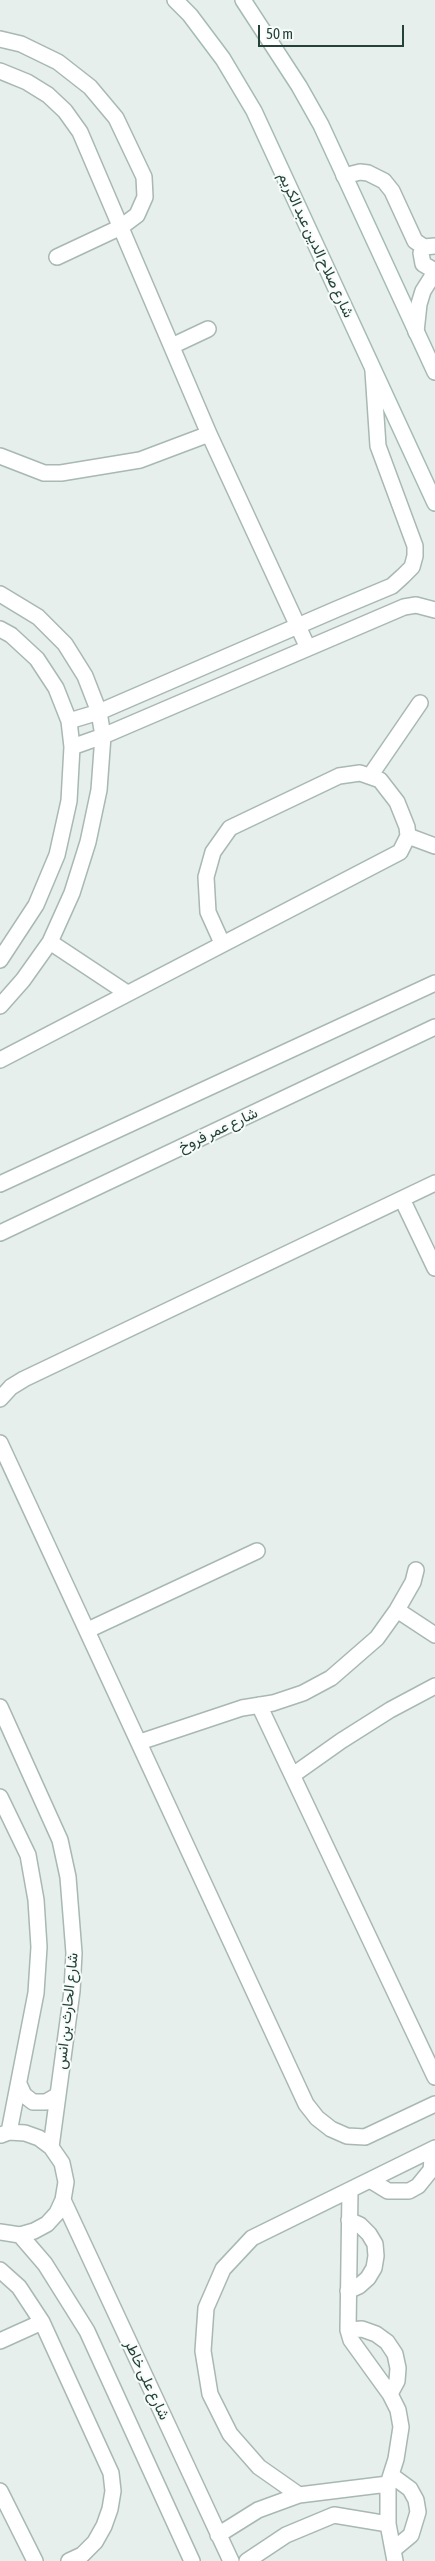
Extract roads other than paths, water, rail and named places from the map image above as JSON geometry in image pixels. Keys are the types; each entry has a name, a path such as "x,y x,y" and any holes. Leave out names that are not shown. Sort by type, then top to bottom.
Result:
{"street":[{"name":"شارع صلاح الدين عبد الكريم","path":"175,0 190,15 223,59 254,110 435,503"},
{"path":"243,0 322,125 435,372"},
{"path":"0,39 21,44 58,62 90,87 116,118 144,177 145,197 137,215 121,227 57,257"},
{"path":"0,71 27,82 48,95 65,111 80,132 209,434 308,648"},
{"path":"344,176 360,172 368,173 384,181 392,191 415,241 429,247 421,253 422,264 435,272 423,291 418,304 416,332"},
{"path":"172,346 208,329"},
{"path":"69,721 99,712 392,586 412,567 415,546 378,446 373,371"},
{"path":"0,456 44,473 61,473 140,460 209,434"},
{"path":"0,594 38,617 65,644 85,676 99,712 103,736 99,790 88,842 72,893 50,942 24,980 0,1006"},
{"path":"72,747 103,736 404,607 416,605 435,610"},
{"path":"0,628 11,635 37,659 56,688 69,721 72,747 69,802 57,855 36,905 0,960"},
{"path":"370,776 420,703"},
{"path":"0,1060 222,943 392,858 400,852 408,836 407,826 397,802 380,780 360,773 339,776 230,828 213,852 206,877 208,912 222,943"},
{"path":"408,836 435,846"},
{"path":"50,942 127,993"},
{"path":"0,1184 435,983"},
{"name":"شارع عمر فروخ","path":"0,1233 435,1027"},
{"path":"0,1399 11,1387 24,1379 435,1183"},
{"path":"402,1198 435,1268"},
{"path":"0,1443 306,2104 317,2118 331,2129 347,2136 365,2137 435,2104"},
{"path":"88,1630 257,1551"},
{"path":"140,1742 242,1708 273,1703 303,1693 331,1678 377,1638 397,1610 413,1582 416,1570"},
{"path":"397,1610 435,1635"},
{"path":"293,1775 341,1740 390,1710 435,1686"},
{"path":"259,1705 435,2077"},
{"name":"شارع الحارث بن انس","path":"0,1707 60,1840 68,1877 74,1953 72,1991 52,2147"},
{"path":"0,1797 28,1855 37,1910 39,1947 36,1993 19,2084 4,2134 25,2133 39,2138 52,2147 62,2163 66,2182 63,2200 57,2213 47,2224 34,2231 20,2235 0,2232"},
{"path":"19,2084 24,2095 33,2102 46,2102 58,2095"},
{"path":"299,2495 259,2467 230,2434 210,2394 203,2351 206,2308 223,2269 252,2238 434,2148"},
{"path":"370,2180 383,2189 398,2192 418,2186 431,2170 434,2148"},
{"path":"350,2190 348,2330 354,2344 390,2394 398,2410 401,2426 396,2459 390,2480 388,2524 394,2555"},
{"name":"شارع على خاطر","path":"63,2200 231,2561"},
{"path":"348,2291 359,2286 368,2278 374,2268 376,2256 375,2244 369,2234 349,2220"},
{"path":"20,2235 51,2272 87,2331 192,2561"},
{"path":"0,2270 19,2287 42,2322 111,2473 110,2509 104,2526 94,2542 82,2555 69,2561"},
{"path":"0,2341 42,2322"},
{"path":"348,2330 362,2329 376,2334 391,2348 398,2368 396,2381 390,2394"},
{"path":"218,2535 258,2510 299,2495 390,2480 410,2489 418,2512 411,2535 394,2555"},
{"path":"331,2490 334,2515"},
{"path":"0,2491 35,2561"},
{"path":"247,2561 286,2534 334,2515 388,2524"}]}
